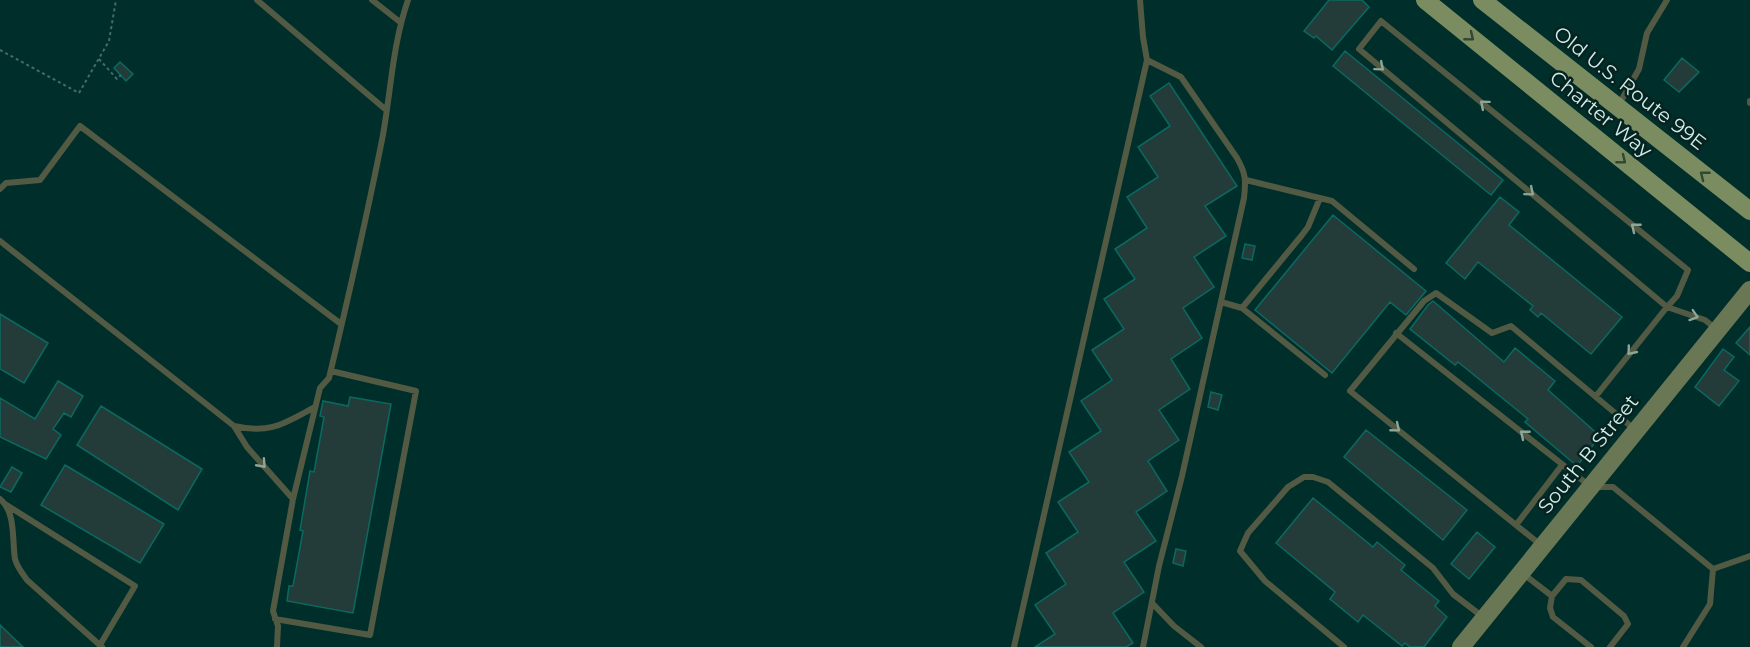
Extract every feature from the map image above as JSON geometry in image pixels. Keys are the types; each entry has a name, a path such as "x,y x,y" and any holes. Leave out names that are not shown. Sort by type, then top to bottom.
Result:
{"main road":[{"name":"Charter Way","path":"1425,0 1750,263"},
{"name":"Old U.S. Route 99E","path":"1482,0 1750,211"}],"street":[{"name":"South B Street","path":"1461,647 1750,290"}],"lane":[{"path":"257,0 386,109"},
{"path":"372,0 400,22"},
{"path":"277,647 279,632 273,612 293,499 320,388 329,378 363,235 383,136 400,22 408,0"},
{"path":"1014,647 1147,60 1140,0"},
{"path":"1617,106 1639,69 1647,33 1667,0"},
{"path":"1596,396 1667,307 1677,296 1688,270 1381,21 1359,50 1667,307 1705,320 1718,330"},
{"path":"1143,647 1159,566 1182,476 1244,198 1246,180 1245,172 1237,158 1185,82 1177,74 1147,60"},
{"path":"0,189 6,183 40,180 80,126 341,324"},
{"path":"1246,180 1338,204 1414,269"},
{"path":"1242,308 1302,235 1320,198"},
{"path":"0,241 234,426 247,447 293,499"},
{"path":"1543,546 1350,391 1396,333 1424,301 1436,293 1492,333 1511,326 1636,431"},
{"path":"1221,302 1242,308 1325,375"},
{"path":"1396,333 1591,487 1613,487 1713,569"},
{"path":"275,619 370,635 416,391 331,370"},
{"path":"234,426 252,430 280,426 315,408"},
{"path":"1516,525 1562,465"},
{"path":"1344,647 1265,581 1240,551 1248,533 1288,487 1304,477 1313,477 1328,482 1433,568 1453,594 1485,618"},
{"path":"3,501 135,586 101,646 27,580 19,569 15,559 14,533 3,501"},
{"path":"1713,569 1750,556"},
{"path":"1683,647 1710,604 1713,569"},
{"path":"1521,573 1552,596"},
{"path":"1592,647 1553,617 1552,596 1566,579 1581,580 1624,616 1628,624 1610,647"},
{"path":"1152,603 1174,626 1201,647"}],"path":[{"path":"0,50 79,93 109,41 116,0"},
{"path":"99,59 117,79 121,75"}],"building":[{"path":"1329,0 1362,0 1369,7 1332,50 1316,36 1314,38 1304,31"},
{"path":"1345,51 1503,180 1491,195 1333,66"},
{"path":"1682,58 1699,72 1679,92 1664,80"},
{"path":"120,62 133,74 126,81 114,68"},
{"path":"1169,83 1237,186 1205,206 1226,236 1194,257 1214,287 1183,308 1202,338 1171,359 1190,389 1159,410 1179,440 1148,461 1167,491 1136,512 1156,541 1124,562 1144,592 1113,613 1133,643 1126,647 1035,647 1055,634 1035,605 1066,584 1046,553 1078,532 1058,502 1089,482 1069,452 1101,431 1081,401 1112,380 1092,350 1124,329 1104,299 1135,279 1115,249 1147,228 1127,197 1158,177 1138,147 1170,126 1150,96"},
{"path":"1500,197 1519,212 1509,225 1622,317 1591,354 1541,313 1538,317 1530,310 1533,306 1478,262 1465,279 1446,263"},
{"path":"1333,215 1426,291 1406,315 1390,302 1332,373 1255,310"},
{"path":"1245,244 1255,246 1252,260 1242,258"},
{"path":"1433,301 1504,362 1515,348 1555,381 1548,390 1600,436 1577,466 1525,422 1528,419 1458,362 1455,365 1410,329"},
{"path":"0,314 48,343 24,383 0,369"},
{"path":"1750,327 1750,355 1736,343"},
{"path":"1723,349 1734,357 1724,370 1739,381 1719,406 1695,387"},
{"path":"58,381 83,396 71,417 64,413 53,429 61,435 46,459 0,437 0,398 35,419"},
{"path":"1211,392 1222,395 1218,410 1208,407"},
{"path":"350,397 391,404 353,613 287,601 289,586 293,586 303,531 300,530 310,471 314,472 324,417 320,416 323,401 348,406"},
{"path":"101,406 202,469 178,510 77,445"},
{"path":"1366,430 1467,510 1443,540 1344,457"},
{"path":"65,465 164,524 140,563 41,505"},
{"path":"12,467 22,473 11,492 0,487"},
{"path":"1313,498 1373,547 1377,542 1405,565 1401,570 1439,601 1435,606 1447,617 1424,647 1410,647 1405,643 1402,646 1363,615 1358,622 1330,599 1335,592 1276,543"},
{"path":"1477,532 1495,547 1469,579 1451,564"},
{"path":"1176,549 1186,551 1183,566 1173,563"},
{"path":"0,625 23,647 0,647"}]}
